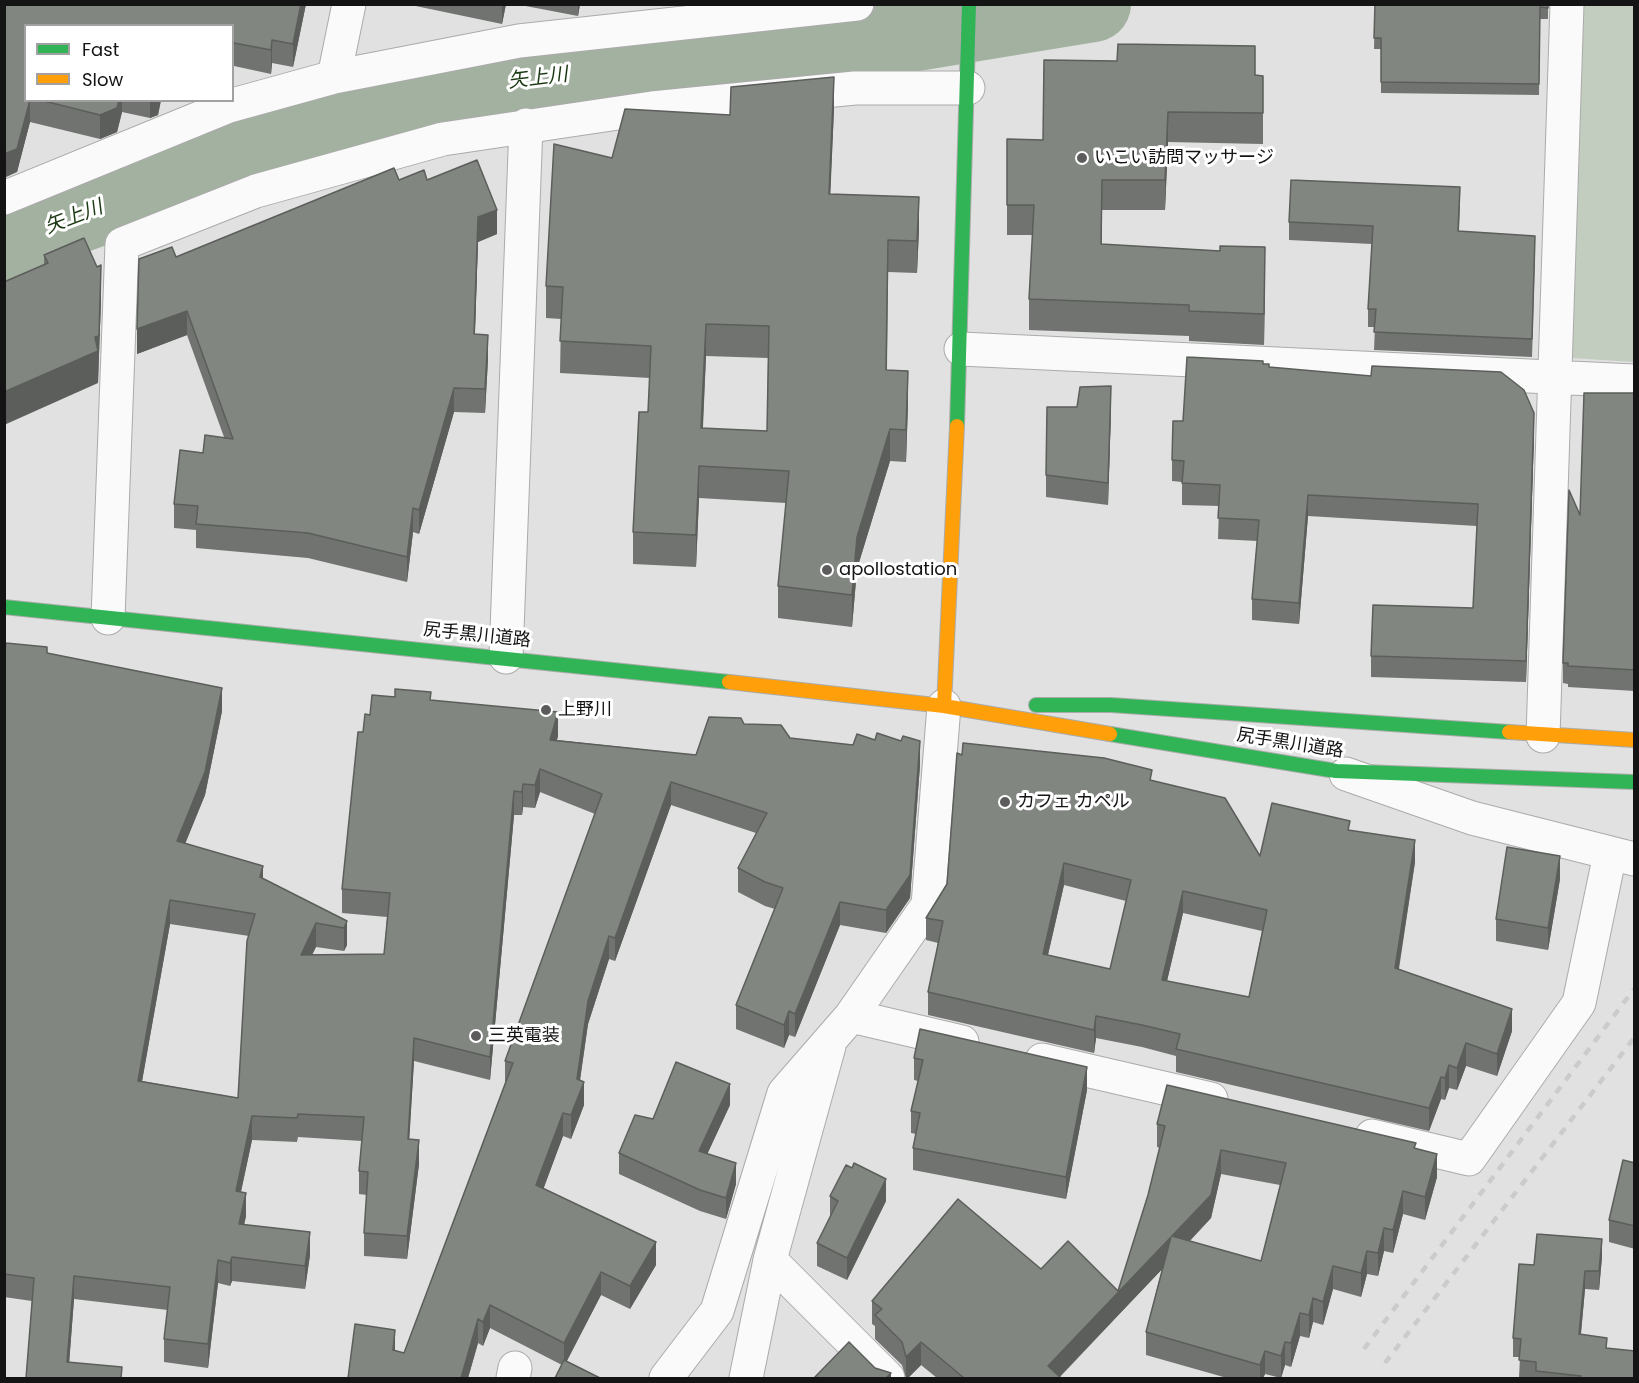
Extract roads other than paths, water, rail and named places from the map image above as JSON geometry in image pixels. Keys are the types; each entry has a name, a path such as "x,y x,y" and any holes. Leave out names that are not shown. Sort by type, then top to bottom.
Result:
{"main road":[{"path":"944,706 962,349 969,4"},
{"name":"尻手黒川道路","path":"4,608 506,657 944,706 1336,771 1635,783"},
{"name":"尻手黒川道路","path":"944,706 1111,705 1543,736 1635,740"}],"street":[{"path":"334,77 349,4"},
{"path":"4,198 229,106 334,77 519,41 857,4"},
{"path":"1543,736 1567,4"},
{"path":"108,618 122,244 256,190 443,139 652,108 855,88 968,88"},
{"path":"506,657 526,125"},
{"path":"962,349 1635,381"},
{"path":"666,1378 717,1311 784,1093 841,1026 928,904 944,706"},
{"path":"1336,771 1472,818 1622,857 1579,1003 1469,1159 1341,1129"},
{"path":"841,1026 1001,1051 1237,1105"},
{"path":"746,1378 770,1260 841,1026"},
{"path":"770,1260 888,1378"}],"waterway":[{"name":"矢上川","path":"4,246 53,224 372,109 499,84 910,34 1093,4"}],"railway":[{"path":"1364,1349 1634,989"},
{"path":"1385,1363 1634,1038"}],"place":[{"name":"いこい訪問マッサージ","path":"1082,158"},
{"name":"apollostation","path":"827,570"},
{"name":"上野川","path":"546,710"},
{"name":"カフェ カペル","path":"1005,802"},
{"name":"三英電装","path":"476,1036"}]}
